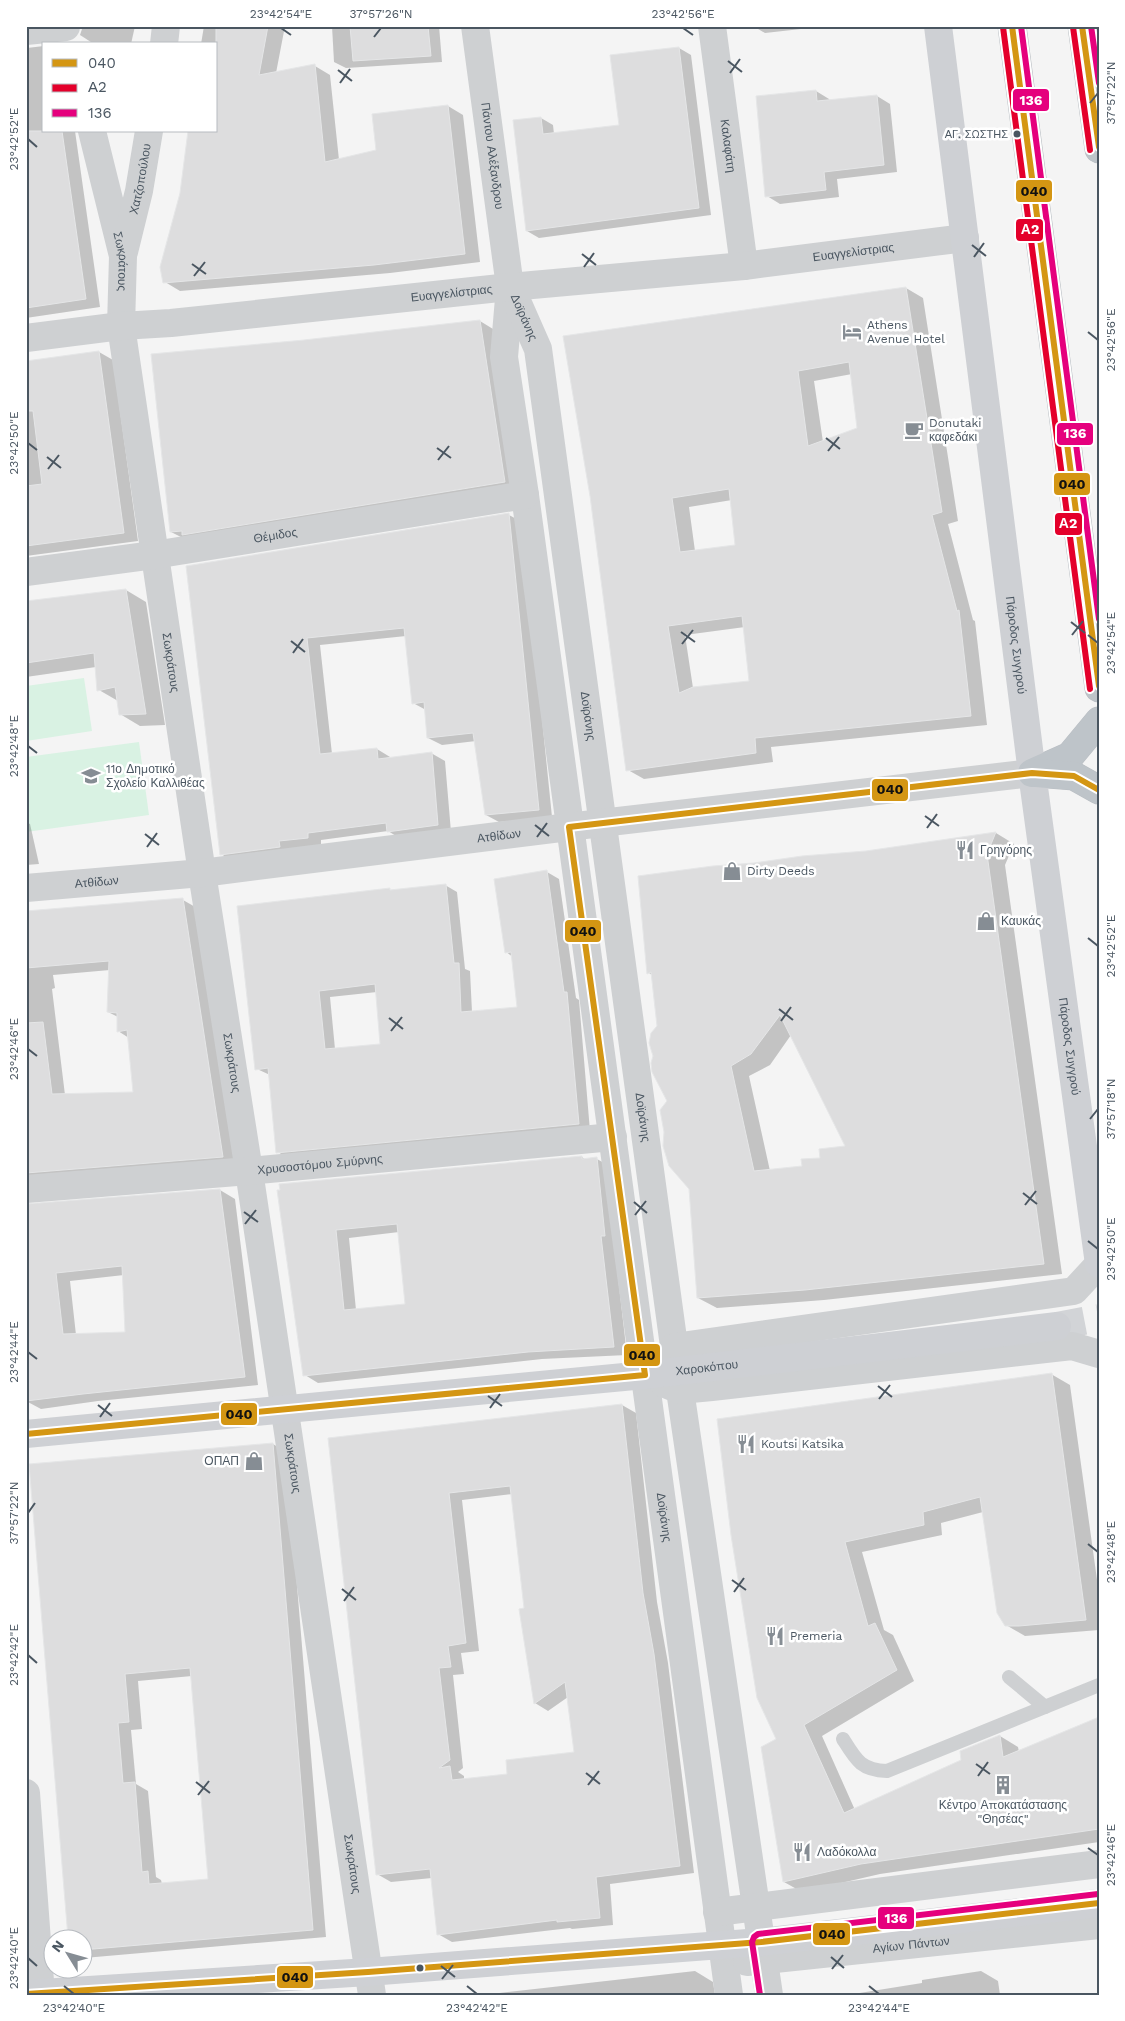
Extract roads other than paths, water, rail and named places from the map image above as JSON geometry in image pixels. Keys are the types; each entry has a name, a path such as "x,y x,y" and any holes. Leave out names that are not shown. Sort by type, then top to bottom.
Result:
{"highway":[{"path":"1012,26 1099,688"},
{"path":"1082,26 1099,149"},
{"path":"1032,773 1070,756 1099,721"},
{"path":"1032,773 1074,776 1099,790"}],"street":[{"path":"164,42 166,26"},
{"name":"Πάντου Αλέξανδρου","path":"475,26 510,287"},
{"name":"Καλαφάτη","path":"712,26 744,266"},
{"name":"Πάροδος Συγγρού","path":"938,26 1032,773 1099,1264"},
{"path":"26,31 68,32"},
{"name":"Σωκράτους","path":"92,132 123,256 121,326 370,1983"},
{"name":"Χατζοπούλου","path":"123,256 140,191 149,132"},
{"name":"Ευαγγελίστριας","path":"26,338 121,326 171,323 510,287 744,266 965,238"},
{"name":"Δοϊράνης","path":"510,287 504,357 525,495 613,1137 728,1995"},
{"name":"Δοϊράνης","path":"510,287 538,348 601,823 677,1369 769,1995"},
{"name":"Θέμιδος","path":"26,572 154,555 525,495"},
{"name":"Ατθίδων","path":"26,888 202,873 601,823 1032,773"},
{"name":"Χρυσοστόμου Σμύρνης","path":"26,1188 249,1171 613,1137"},
{"name":"Χαροκόπου","path":"26,1434 645,1375 1074,1290 1099,1264"},
{"name":"Χαροκόπου","path":"677,1369 1057,1326"},
{"name":"Χαροκόπου","path":"677,1369 1072,1346 1099,1354"},
{"path":"26,1793 36,1994"},
{"path":"717,1912 1099,1864"},
{"name":"Αγίων Πάντων","path":"762,1951 1099,1903"},
{"name":"Αγίων Πάντων","path":"36,1994 370,1983 1099,1925"}],"lane":[{"path":"1008,1677 1045,1707"},
{"path":"843,1739 858,1762 872,1771 887,1771 1099,1685"}],"tunnel":[{"path":"1057,1326 1099,1318"}],"place":[{"name":"ΑΓ. ΣΩΣΤΗΣ","path":"1017,134"},
{"name":"Athens Avenue Hotel","path":"852,332"},
{"name":"Donutaki καφεδάκι","path":"914,430"},
{"name":"11ο Δημοτικό Σχολείο Καλλιθέας","path":"91,776"},
{"name":"Γρηγόρης","path":"965,850"},
{"name":"Dirty Deeds","path":"732,871"},
{"name":"Καυκάς","path":"986,921"},
{"name":"Koutsi Katsika","path":"746,1444"},
{"name":"ΟΠΑΠ","path":"254,1461"},
{"name":"Premeria","path":"775,1636"},
{"name":"Κέντρο Αποκατάστασης \"Θησέας\"","path":"1003,1785"},
{"name":"Λαδόκολλα","path":"802,1852"}]}
